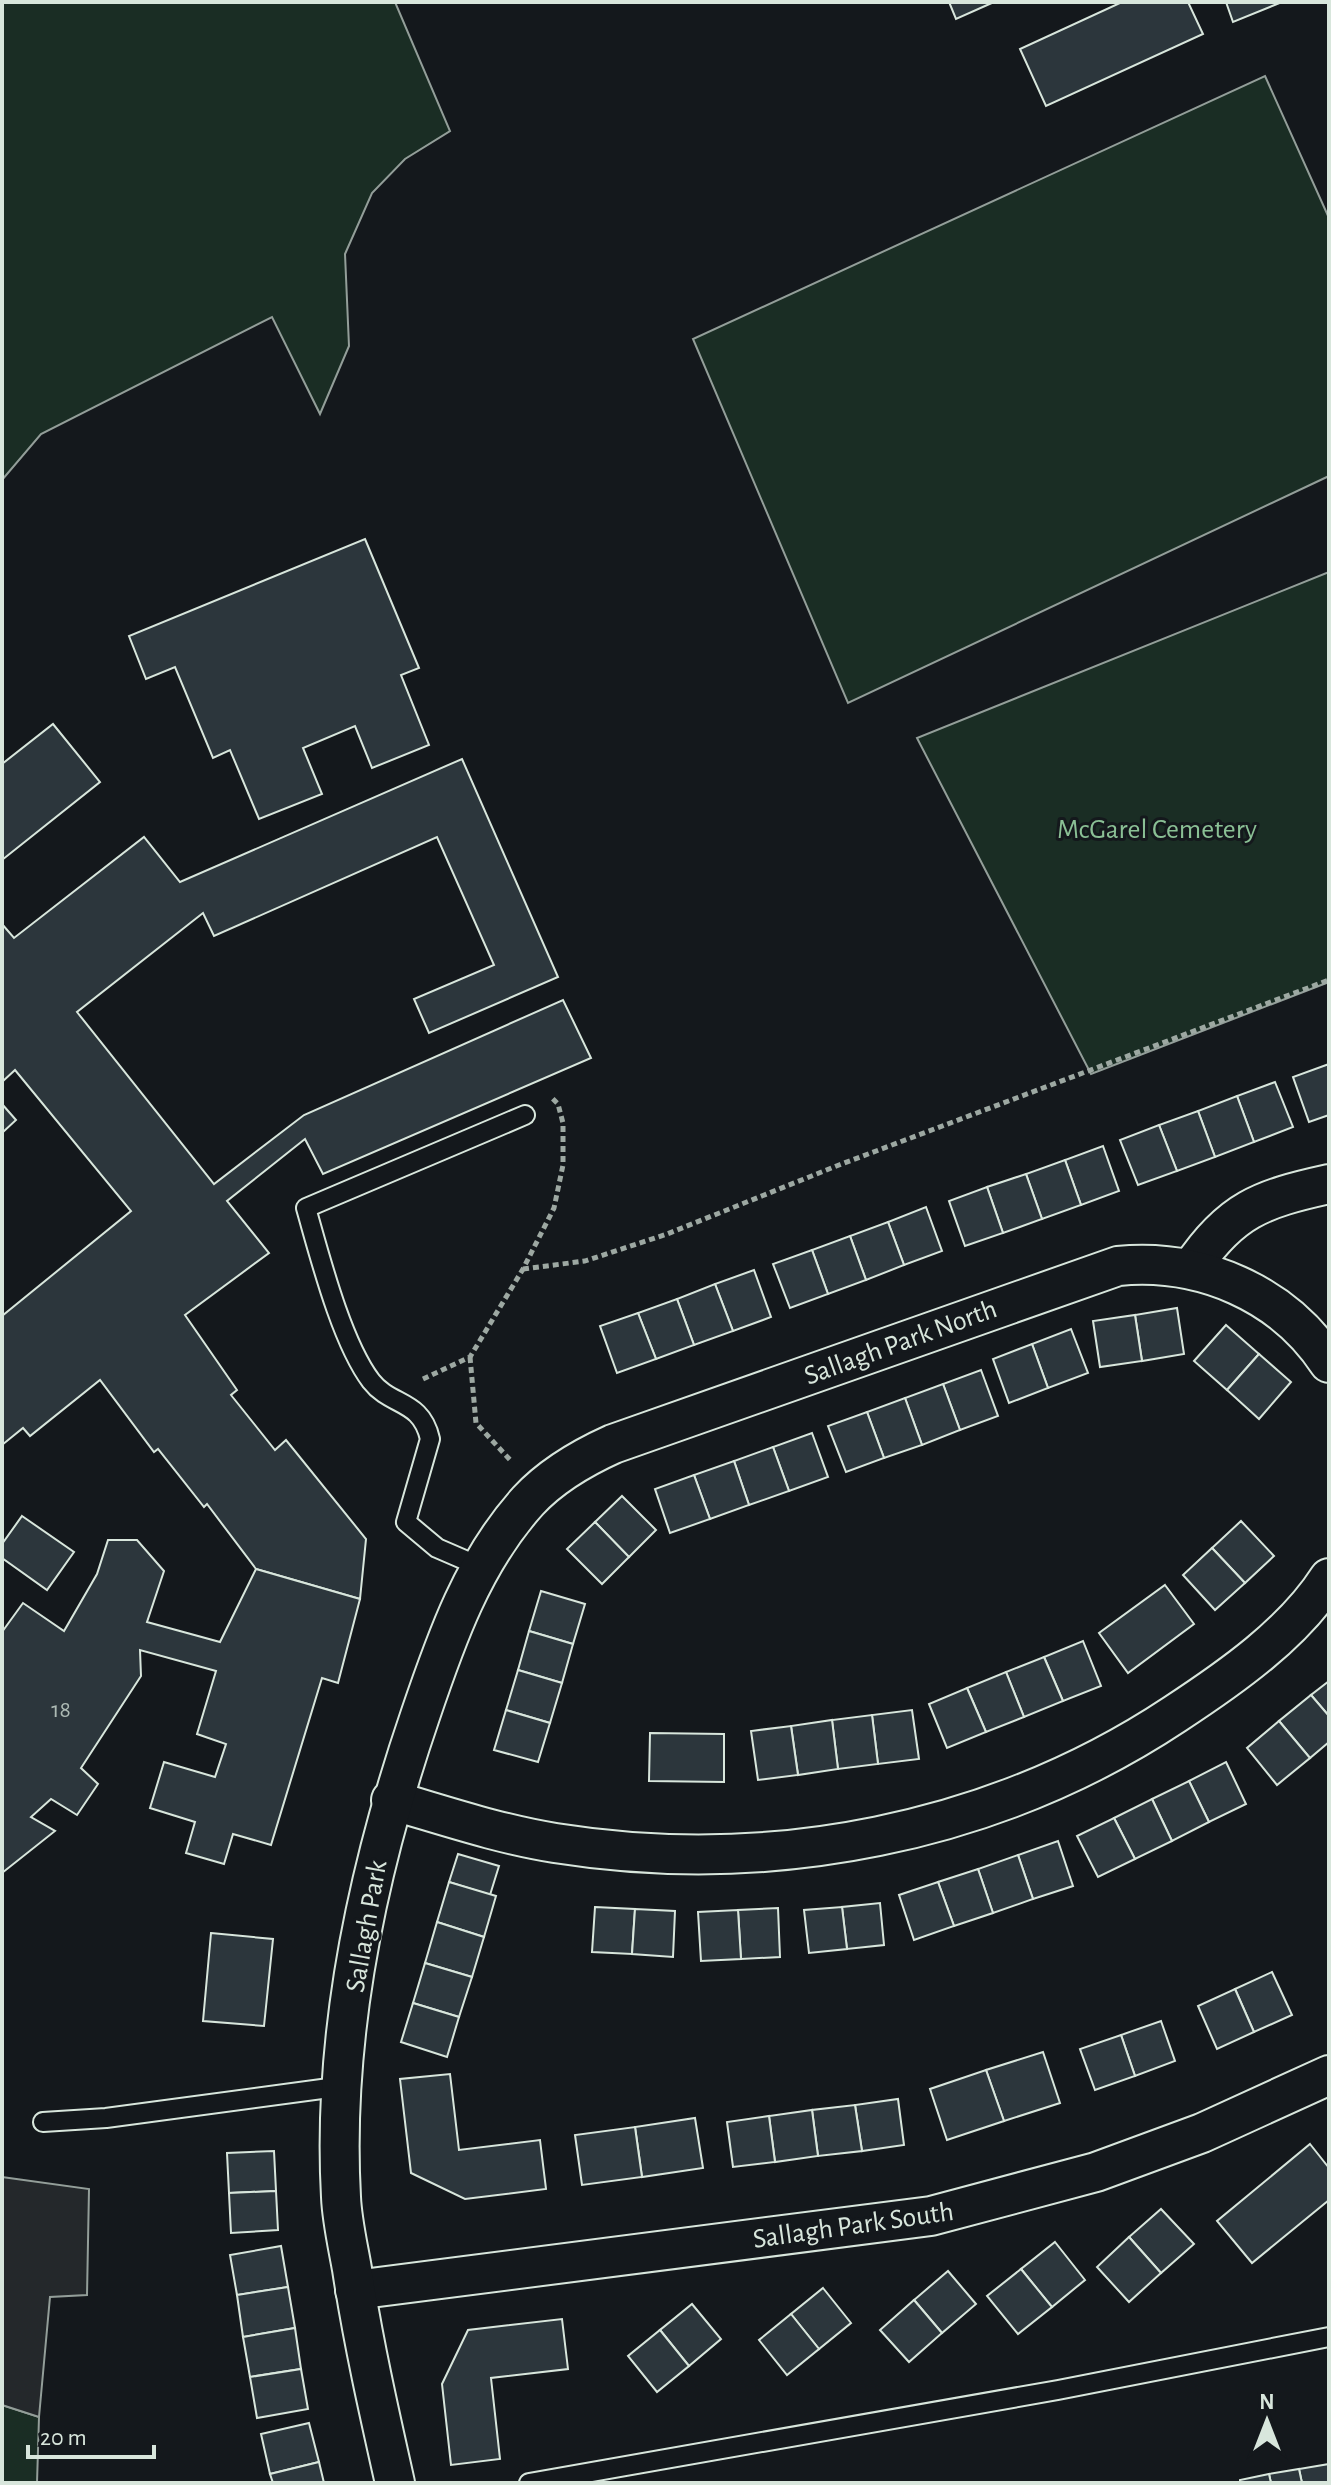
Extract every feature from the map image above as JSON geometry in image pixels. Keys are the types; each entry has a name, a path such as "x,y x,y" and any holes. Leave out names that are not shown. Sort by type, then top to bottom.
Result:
{"street":[{"path":"1329,1184 1239,1215 1216,1234 1191,1269 1227,1280 1274,1306 1300,1324 1329,1363"},
{"name":"Sallagh Park North","path":"613,1444 1100,1270 1140,1264 1191,1269"},
{"name":"Sallagh Park","path":"395,2483 355,2290 341,2200 348,2029 371,1876 391,1800 445,1642 481,1567 518,1513 541,1488 565,1470 613,1444"},
{"path":"391,1800 491,1830 611,1850 759,1853 886,1836 999,1802 1131,1743 1237,1670 1285,1628 1329,1578"},
{"name":"Sallagh Park South","path":"355,2290 931,2216 1096,2172 1202,2133 1329,2075"}],"lane":[{"path":"481,1567 437,1548 406,1522 430,1439 420,1413 372,1383 350,1339 306,1208 525,1115"},
{"path":"43,2122 106,2118 344,2086"},
{"path":"529,2483 1058,2390 1329,2337"}],"path":[{"path":"523,1269 585,1261 667,1234 839,1165 1329,980"},
{"path":"396,1398 404,1384 436,1375 470,1357 523,1269 554,1208 563,1165 558,1104 547,1093"},
{"path":"470,1357 476,1423 497,1449 541,1488"}],"green space":[{"path":"2,2 395,2 450,131 405,159 372,193 345,254 349,346 320,414 272,317 41,434 2,480"},
{"path":"1265,76 1329,218 1329,476 848,703 693,339"},
{"name":"McGarel Cemetery","path":"1329,572 1329,982 1091,1074 917,738"},
{"path":"2,2405 39,2417 37,2483 2,2483"}],"shaded area":[{"path":"2,2177 89,2189 87,2295 50,2297 39,2417 2,2405"}],"building":[{"path":"949,2 994,2 956,19"},
{"path":"1122,2 1188,2 1203,34 1046,106 1020,49"},
{"path":"1226,2 1282,2 1233,22"},
{"path":"365,539 419,668 401,675 429,745 372,768 355,726 303,748 322,794 259,819 230,750 213,758 175,667 146,679 129,636"},
{"path":"53,724 100,782 2,860 2,764"},
{"path":"462,759 558,977 429,1033 414,999 494,965 437,837 214,936 203,913 77,1012 214,1184 304,1115 563,1000 591,1058 323,1174 305,1139 227,1201 269,1253 185,1315 237,1390 231,1395 275,1450 286,1440 366,1539 360,1599 256,1569 207,1504 204,1507 158,1449 154,1452 100,1380 30,1436 23,1428 2,1445 2,1316 131,1211 15,1070 2,1082 2,924 14,938 144,837 180,882"},
{"path":"1329,1064 1329,1115 1309,1122 1293,1077"},
{"path":"1275,1082 1293,1127 1254,1142 1237,1096"},
{"path":"1237,1096 1254,1142 1215,1157 1198,1111"},
{"path":"2,1104 16,1120 2,1133"},
{"path":"1198,1111 1215,1157 1177,1171 1159,1125"},
{"path":"1159,1125 1177,1171 1138,1185 1120,1140"},
{"path":"1103,1146 1119,1191 1081,1205 1065,1160"},
{"path":"1065,1160 1081,1205 1042,1219 1026,1174"},
{"path":"1026,1174 1042,1219 1003,1233 987,1187"},
{"path":"987,1187 1003,1233 965,1246 949,1201"},
{"path":"926,1207 942,1251 904,1265 888,1222"},
{"path":"888,1222 904,1265 866,1280 850,1236"},
{"path":"850,1236 866,1280 828,1294 812,1250"},
{"path":"812,1250 828,1294 790,1308 773,1264"},
{"path":"754,1270 771,1317 733,1331 715,1284"},
{"path":"715,1284 733,1331 694,1345 677,1299"},
{"path":"677,1299 694,1345 656,1359 638,1313"},
{"path":"1177,1308 1184,1354 1142,1361 1135,1315"},
{"path":"638,1313 656,1359 617,1373 600,1326"},
{"path":"1135,1315 1142,1361 1100,1367 1093,1321"},
{"path":"1226,1325 1259,1354 1227,1390 1194,1361"},
{"path":"1071,1329 1088,1373 1048,1388 1032,1344"},
{"path":"1032,1344 1048,1388 1009,1403 993,1359"},
{"path":"1259,1354 1291,1382 1259,1419 1227,1390"},
{"path":"981,1370 998,1416 960,1430 943,1384"},
{"path":"943,1384 960,1430 922,1445 905,1398"},
{"path":"905,1398 922,1445 884,1458 867,1412"},
{"path":"867,1412 884,1458 846,1472 828,1426"},
{"path":"812,1433 828,1477 789,1491 773,1447"},
{"path":"773,1447 789,1491 749,1505 734,1461"},
{"path":"734,1461 749,1505 710,1519 694,1475"},
{"path":"694,1475 710,1519 670,1533 655,1489"},
{"path":"622,1496 656,1530 629,1557 595,1522"},
{"path":"22,1516 74,1552 47,1590 2,1558 2,1544"},
{"path":"1241,1521 1274,1556 1245,1583 1212,1548"},
{"path":"595,1522 629,1557 602,1584 567,1549"},
{"path":"108,1540 137,1540 164,1571 147,1622 220,1642 256,1569 360,1599 338,1683 322,1678 271,1845 233,1834 224,1864 186,1853 195,1822 150,1808 164,1762 215,1777 226,1744 197,1734 216,1671 140,1650 141,1676 81,1768 98,1784 77,1815 51,1799 31,1817 55,1831 2,1873 2,1632 23,1603 64,1631 97,1574"},
{"path":"1212,1548 1245,1583 1215,1610 1183,1575"},
{"path":"1165,1585 1194,1624 1128,1673 1099,1633"},
{"path":"541,1591 585,1604 573,1644 529,1631"},
{"path":"529,1631 573,1644 562,1683 518,1670"},
{"path":"1083,1641 1101,1686 1063,1701 1044,1657"},
{"path":"1044,1657 1063,1701 1024,1717 1006,1672"},
{"path":"518,1670 562,1683 550,1723 506,1710"},
{"path":"1006,1672 1024,1717 986,1732 967,1688"},
{"path":"1329,1681 1329,1716 1311,1695"},
{"path":"967,1688 986,1732 947,1748 929,1704"},
{"path":"1311,1695 1329,1716 1329,1742 1310,1758 1279,1721"},
{"path":"506,1710 550,1723 538,1762 494,1750"},
{"path":"912,1710 919,1759 878,1764 872,1715"},
{"path":"872,1715 878,1764 838,1769 832,1720"},
{"path":"832,1720 838,1769 798,1775 791,1726"},
{"path":"1279,1721 1310,1758 1277,1785 1247,1748"},
{"path":"791,1726 798,1775 758,1780 751,1731"},
{"path":"650,1733 724,1734 724,1782 649,1781"},
{"path":"1226,1762 1246,1804 1209,1822 1189,1781"},
{"path":"1189,1781 1209,1822 1172,1841 1152,1799"},
{"path":"1152,1799 1172,1841 1135,1859 1114,1818"},
{"path":"1114,1818 1135,1859 1098,1877 1077,1836"},
{"path":"1058,1841 1073,1886 1033,1899 1018,1855"},
{"path":"458,1854 499,1866 490,1895 449,1882"},
{"path":"1018,1855 1033,1899 993,1913 978,1869"},
{"path":"978,1869 993,1913 954,1926 938,1882"},
{"path":"449,1882 496,1896 484,1937 437,1922"},
{"path":"938,1882 954,1926 914,1940 899,1895"},
{"path":"880,1903 884,1945 847,1949 842,1907"},
{"path":"595,1907 635,1909 632,1954 592,1952"},
{"path":"842,1907 847,1949 809,1953 804,1910"},
{"path":"778,1908 780,1957 741,1959 738,1910"},
{"path":"635,1909 675,1911 673,1957 632,1954"},
{"path":"738,1910 741,1959 701,1961 698,1912"},
{"path":"437,1922 484,1937 472,1977 425,1963"},
{"path":"211,1933 273,1939 264,2026 203,2021"},
{"path":"425,1963 472,1977 459,2017 413,2003"},
{"path":"1272,1972 1292,2015 1254,2032 1235,1989"},
{"path":"1235,1989 1254,2032 1217,2049 1198,2006"},
{"path":"413,2003 459,2017 447,2057 401,2042"},
{"path":"1161,2021 1175,2061 1135,2076 1121,2035"},
{"path":"1121,2035 1135,2076 1095,2090 1080,2049"},
{"path":"1043,2052 1060,2103 1004,2121 986,2070"},
{"path":"986,2070 1004,2121 947,2140 930,2089"},
{"path":"450,2074 459,2150 540,2140 546,2189 465,2199 411,2173 400,2079"},
{"path":"898,2099 904,2145 862,2151 855,2105"},
{"path":"855,2105 862,2151 818,2156 812,2110"},
{"path":"812,2110 818,2156 775,2162 769,2116"},
{"path":"769,2116 775,2162 733,2167 727,2122"},
{"path":"695,2118 703,2168 642,2177 635,2127"},
{"path":"635,2127 642,2177 582,2185 575,2135"},
{"path":"1310,2144 1329,2168 1329,2200 1252,2263 1217,2221"},
{"path":"274,2151 276,2191 229,2193 227,2153"},
{"path":"276,2191 278,2230 231,2233 229,2193"},
{"path":"1161,2209 1194,2244 1161,2273 1129,2237"},
{"path":"1129,2237 1161,2273 1129,2302 1097,2267"},
{"path":"1055,2242 1085,2280 1052,2307 1021,2269"},
{"path":"281,2246 288,2287 237,2295 230,2255"},
{"path":"1021,2269 1052,2307 1018,2334 987,2296"},
{"path":"948,2271 976,2304 942,2333 914,2300"},
{"path":"288,2287 295,2328 243,2337 237,2295"},
{"path":"823,2288 851,2323 819,2349 791,2314"},
{"path":"914,2300 942,2333 909,2362 880,2330"},
{"path":"692,2304 721,2339 689,2366 660,2330"},
{"path":"791,2314 819,2349 787,2375 759,2340"},
{"path":"562,2319 568,2369 491,2378 500,2459 451,2465 442,2384 468,2330"},
{"path":"295,2328 301,2369 250,2377 243,2337"},
{"path":"660,2330 689,2366 657,2392 628,2356"},
{"path":"301,2369 308,2409 257,2418 250,2377"},
{"path":"309,2423 319,2462 270,2474 261,2434"},
{"path":"319,2462 324,2483 273,2483 270,2474"},
{"path":"1329,2464 1329,2483 1302,2483 1299,2469"},
{"path":"1299,2469 1302,2483 1271,2483 1269,2474"},
{"path":"1269,2474 1271,2483 1240,2483 1240,2480"}]}
